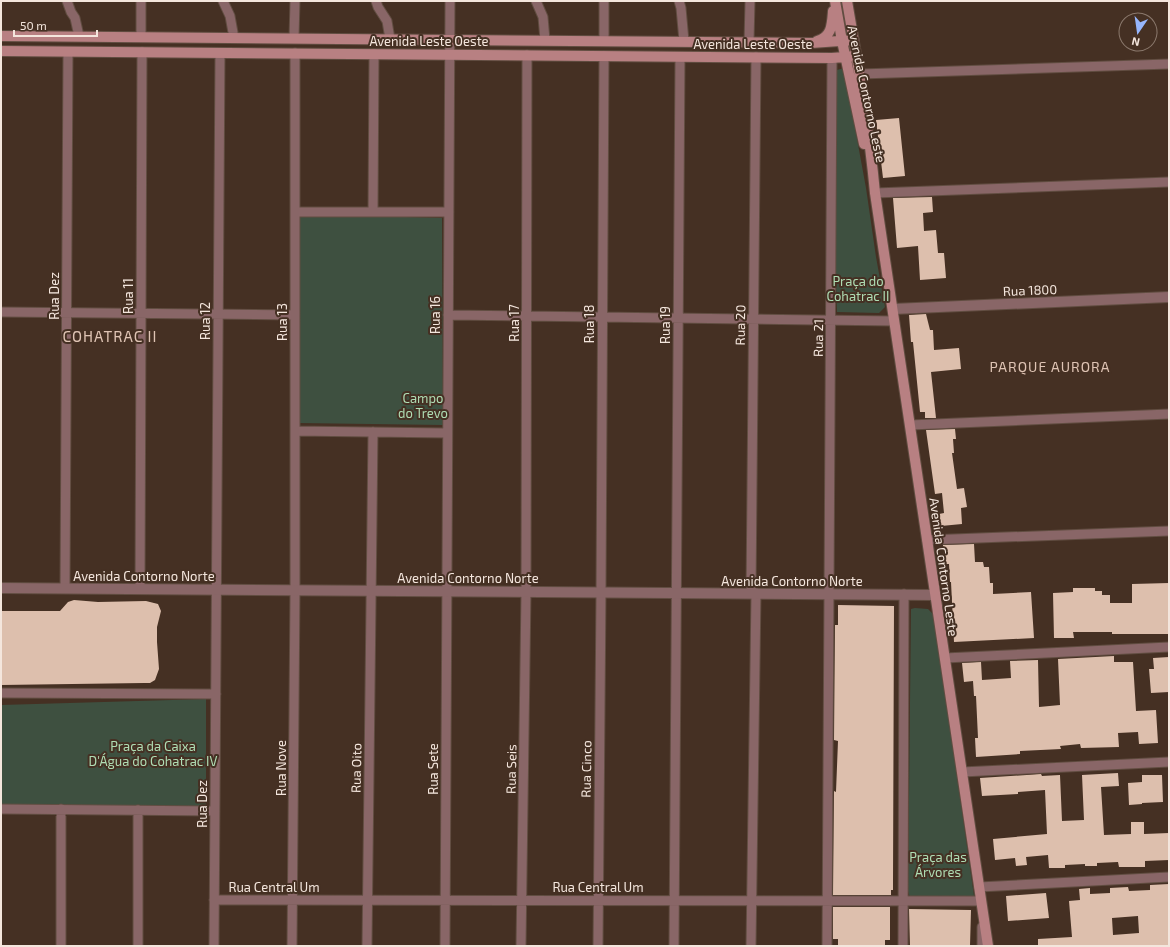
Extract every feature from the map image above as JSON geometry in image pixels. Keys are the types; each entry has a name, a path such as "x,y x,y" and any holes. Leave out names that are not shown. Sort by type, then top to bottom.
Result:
{"main road":[{"name":"Avenida Contorno Leste","path":"835,1 842,41 875,193"},
{"path":"811,42 825,38 830,32 835,1"},
{"name":"Avenida Contorno Leste","path":"847,1 860,74 892,309 988,946"},
{"name":"Avenida Leste Oeste","path":"1,36 684,42 811,42 854,40"},
{"name":"Avenida Leste Oeste","path":"1,51 832,58 857,56"}],"street":[{"path":"66,1 75,18 79,36"},
{"path":"141,1 141,37"},
{"path":"223,1 230,16 234,38"},
{"path":"294,38 295,1"},
{"path":"376,1 387,21 390,39"},
{"name":"Rua 16","path":"446,591 450,1"},
{"path":"536,1 543,17 545,40"},
{"path":"604,1 604,41"},
{"path":"679,1 682,8 684,42"},
{"path":"749,42 750,1"},
{"name":"Rua Dez","path":"65,588 68,52"},
{"name":"Rua 11","path":"140,589 142,52"},
{"name":"Rua 12","path":"216,589 220,53"},
{"name":"Rua 13","path":"295,53 295,590"},
{"path":"373,212 374,54"},
{"name":"Rua 17","path":"526,592 527,55"},
{"name":"Rua 18","path":"601,592 604,56"},
{"name":"Rua 19","path":"674,946 680,57"},
{"name":"Rua 20","path":"751,946 756,57"},
{"name":"Rua 21","path":"827,946 832,58"},
{"path":"860,74 1169,64"},
{"path":"875,193 1169,182"},
{"path":"295,212 449,212"},
{"name":"Rua 1800","path":"892,309 1169,297"},
{"path":"1,312 295,315"},
{"path":"448,315 894,321"},
{"path":"910,425 1169,414"},
{"path":"295,431 447,434"},
{"name":"Rua Oito","path":"367,946 373,432"},
{"path":"927,540 1169,531"},
{"name":"Avenida Contorno Norte","path":"1,588 935,595"},
{"name":"Rua Dez","path":"214,946 216,589"},
{"name":"Rua Nove","path":"292,946 295,590"},
{"name":"Rua Sete","path":"445,946 446,591"},
{"name":"Rua Seis","path":"521,946 526,592"},
{"name":"Rua Cinco","path":"598,946 601,592"},
{"path":"903,946 904,594"},
{"path":"945,658 1169,647"},
{"path":"1,693 216,694"},
{"path":"962,772 1169,762"},
{"path":"1,809 215,811"},
{"path":"61,946 62,809"},
{"path":"138,810 138,946"},
{"path":"979,887 1169,877"},
{"name":"Rua Central Um","path":"214,900 981,901"},
{"path":"982,946 983,917"}],"green space":[{"name":"Praça do Cohatrac II","path":"844,68 866,188 885,307 879,313 837,312 833,194 837,70"},
{"name":"Campo do Trevo","path":"300,214 442,218 443,425 299,423 298,233"},
{"name":"Praça das Árvores","path":"911,609 928,609 934,615 974,896 910,898 908,891"},
{"name":"Praça da Caixa D'Água do Cohatrac IV","path":"206,699 206,807 1,804 1,705"}],"building":[{"path":"899,118 905,176 883,178 876,120"},
{"path":"932,197 933,212 923,213 924,231 936,230 938,253 944,253 946,278 920,280 918,246 897,248 893,198"},
{"path":"926,314 930,330 933,330 934,350 959,348 961,369 931,372 936,418 925,418 925,412 920,412 913,342 911,342 909,315"},
{"path":"955,429 956,439 953,439 954,453 952,453 957,489 964,488 967,507 961,508 962,524 941,526 939,514 944,513 942,493 935,494 926,430"},
{"path":"974,544 975,562 983,562 984,567 989,567 990,583 993,583 993,594 1031,592 1034,638 954,642 949,564 944,564 943,545"},
{"path":"1169,583 1169,634 1073,632 1074,638 1054,638 1053,593 1073,592 1073,588 1095,588 1095,591 1102,591 1102,595 1110,595 1110,603 1132,603 1132,584"},
{"path":"74,600 98,602 146,601 158,604 161,611 157,627 159,669 155,680 150,683 1,685 1,611 60,611 68,602"},
{"path":"838,605 894,606 893,890 891,890 891,895 833,895 834,791 836,792 838,741 834,740 835,625 838,625"},
{"path":"1114,656 1114,662 1133,662 1136,711 1156,710 1158,743 1139,744 1138,732 1118,733 1119,747 1081,748 1080,744 1060,746 1061,749 1020,751 1020,754 976,757 975,738 978,738 976,696 974,696 973,681 964,682 962,663 981,662 982,680 1011,678 1010,661 1038,660 1039,707 1060,705 1058,659"},
{"path":"1169,657 1169,692 1151,693 1149,669 1154,669 1153,658"},
{"path":"1118,773 1119,786 1101,787 1104,835 1131,834 1131,822 1144,822 1144,834 1169,833 1169,860 1145,861 1145,867 1119,867 1118,862 1097,863 1097,866 1085,866 1085,864 1065,865 1065,868 1049,868 1048,855 1026,857 1027,865 1016,866 1015,858 995,860 993,839 1047,834 1045,790 1018,792 1018,794 982,796 980,778 1041,774 1042,776 1060,775 1062,821 1084,820 1082,775"},
{"path":"1142,775 1162,775 1163,802 1129,805 1128,783 1142,782"},
{"path":"1169,884 1169,946 1038,946 1038,939 1072,937 1069,901 1080,900 1079,889 1090,888 1090,894 1110,893 1110,888 1128,887 1129,891 1150,890 1150,885","holes":["1138,916 1139,933 1113,935 1112,918"]},
{"path":"1046,893 1049,918 1008,921 1006,896"},
{"path":"833,907 890,907 890,940 885,940 885,946 838,946 838,939 833,939"},
{"path":"909,909 971,910 970,946 910,946"}],"district":[{"name":"COHATRAC II","path":"110,336"},
{"name":"PARQUE AURORA","path":"1050,366"}]}
